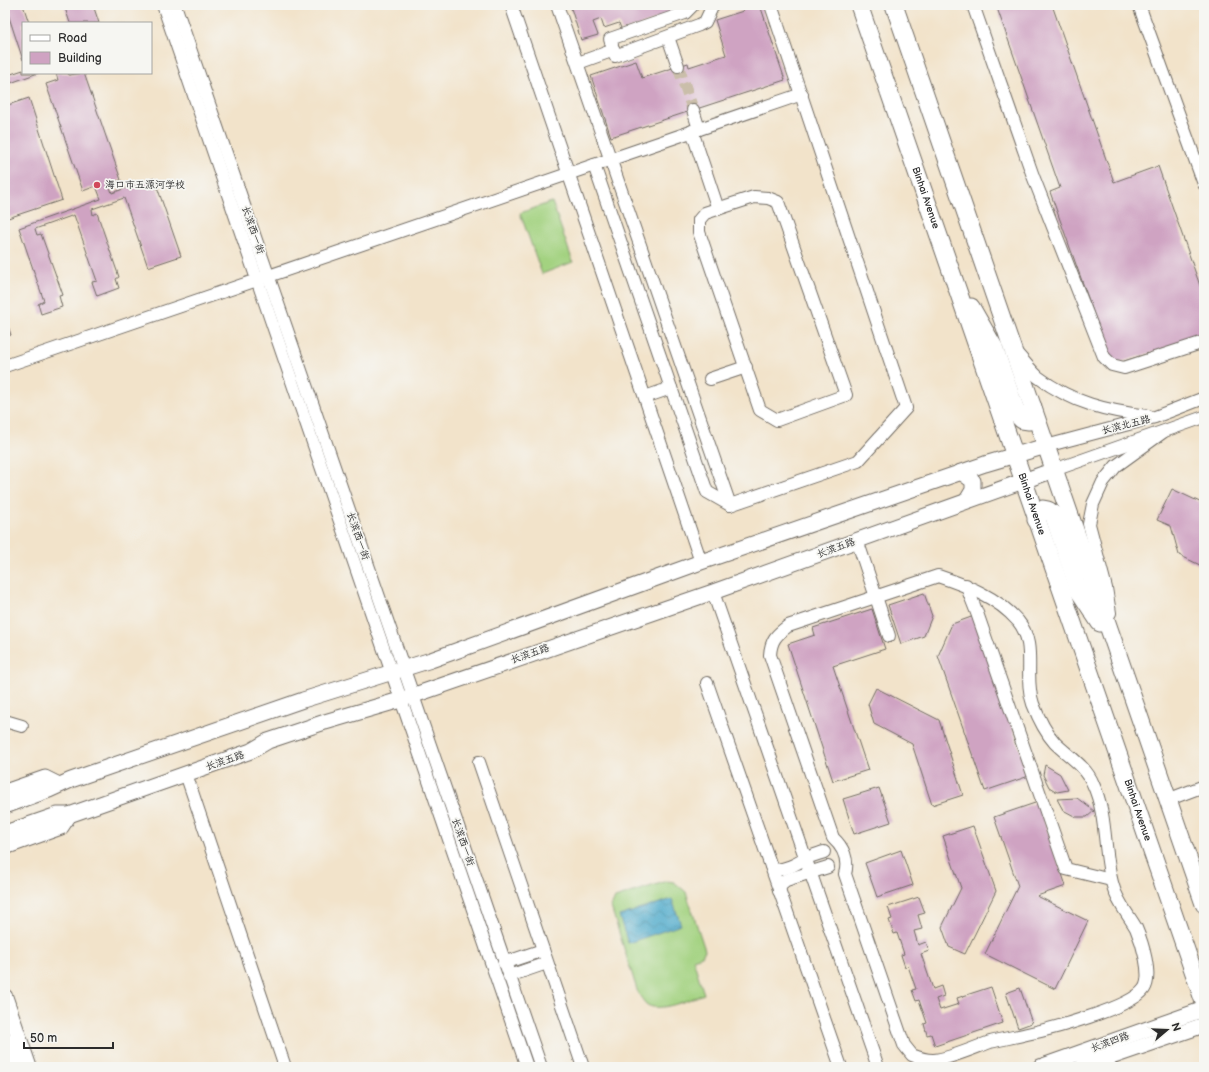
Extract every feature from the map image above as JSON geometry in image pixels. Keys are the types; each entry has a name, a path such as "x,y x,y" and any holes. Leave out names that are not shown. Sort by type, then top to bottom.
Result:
{"highway":[{"name":"Binhai Avenue","path":"859,5 1204,1002"},
{"path":"894,5 1115,646 1166,800 1204,904"},
{"path":"952,274 994,347 1018,416 1022,420 1029,421 1032,416 1033,407"},
{"path":"1036,520 1043,509 1048,510 1053,514 1079,590 1115,646"}],"main road":[{"path":"5,806 59,785 303,700 397,671 701,562 960,472 1046,446"},
{"name":"长滨五路","path":"5,833 57,815 69,815 251,751 268,741 407,697 713,592 1054,470"},
{"path":"960,472 973,482 973,490 968,500"},
{"path":"5,792 45,778 59,785"},
{"path":"5,847 61,826 69,815"},
{"path":"5,997 29,1067"},
{"name":"长滨四路","path":"1040,1067 1204,1009"},
{"name":"长滨四路","path":"1082,1067 1204,1025"},
{"path":"5,1040 14,1067"}],"street":[{"name":"长滨西一街","path":"162,5 263,277"},
{"name":"长滨西一街","path":"175,5 263,277 397,671 509,976 540,1067"},
{"path":"511,5 701,562"},
{"path":"557,5 612,159 730,505"},
{"path":"693,5 685,13 610,39 616,56 668,38 705,22 713,5"},
{"path":"594,165 707,492 730,505 858,461 906,408 771,5"},
{"path":"973,5 1033,176 1104,357 1112,365 1124,368 1204,342"},
{"path":"1139,5 1204,184"},
{"path":"668,38 678,66"},
{"path":"578,63 614,50"},
{"path":"5,366 802,94"},
{"path":"693,110 695,130 718,209"},
{"path":"754,197 768,198 778,202 846,396 777,420 760,410 746,367 699,232 699,220 705,213 754,197"},
{"path":"1012,349 1037,376 1083,403 1112,412 1155,417"},
{"path":"710,379 746,367"},
{"path":"645,397 671,388"},
{"name":"长滨北五路","path":"1046,446 1155,417 1204,398"},
{"name":"长滨北五路","path":"1054,470 1204,417"},
{"path":"1115,646 1106,588 1089,524 1090,517 1093,504 1103,482 1116,466 1163,432"},
{"path":"857,540 889,636"},
{"path":"938,576 966,585 1000,603 1019,622 1025,633 1029,647 1032,703 1054,742 1080,766 1093,782 1101,806 1107,865 1111,880 1124,913 1136,929 1148,969 1148,979 1144,989 1133,1000 1059,1028 992,1042 935,1060 912,1055 904,1045 845,874 847,869 844,853 841,846 833,838 770,655 771,643 777,634 788,626 938,576"},
{"path":"966,585 980,620 1066,869 1111,880"},
{"path":"713,592 878,1067"},
{"path":"707,683 841,1067"},
{"name":"长滨西一街","path":"407,697 527,1067"},
{"path":"5,721 22,726"},
{"path":"479,762 583,1067"},
{"path":"186,774 285,1067"},
{"path":"1166,800 1204,786"},
{"path":"828,867 824,852 827,842 833,838"},
{"path":"771,866 775,870 782,870 796,866 806,858 824,852"},
{"path":"779,891 780,884 786,880 828,867 845,874"},
{"path":"504,963 543,950"},
{"path":"509,976 547,963"}],"green space":[{"path":"552,202 573,262 542,274 520,213"},
{"path":"667,881 674,882 686,892 705,950 702,956 693,959 704,994 666,1007 651,1007 646,1004 638,993 611,907 615,898"}],"water":[{"path":"672,899 681,925 628,943 619,916"}],"building":[{"path":"5,5 23,5 29,22 22,22 22,57"},
{"path":"64,5 93,5 99,22 70,22"},
{"path":"570,5 613,5 614,7 620,5 684,5 686,10 622,31 619,23 604,28 601,19 593,22 598,35 581,40"},
{"path":"741,5 760,5 785,80 611,137 591,76 636,61 642,78 688,63 689,67 726,55 715,20 743,11"},
{"path":"996,5 1052,5 1114,182 1158,166 1204,297 1204,336 1118,363 1110,359 1050,192 1060,188"},
{"path":"22,70 22,74 35,74 5,85 5,76"},
{"path":"56,74 84,74 121,180 109,184 112,193 154,178 181,256 148,267 124,198 92,209 93,215 97,213 119,277 116,279 119,288 97,296 92,282 97,281 74,215 35,229 37,235 41,234 63,295 59,296 62,307 41,314 38,304 44,301 19,228 101,199 96,186 83,191 46,84 58,80"},
{"path":"29,98 62,200 5,219 5,106"},
{"path":"5,317 11,335 5,337"},
{"path":"1172,489 1204,504 1204,567 1179,555 1171,526 1157,520"},
{"path":"924,593 932,616 924,636 901,644 888,605"},
{"path":"872,609 885,649 833,666 868,770 833,781 788,644 815,635 813,628"},
{"path":"974,616 1029,776 985,791 938,656 952,624"},
{"path":"876,688 939,720 963,795 932,805 912,744 874,724 868,704"},
{"path":"1045,765 1060,774 1068,790 1057,792 1049,787 1043,775"},
{"path":"879,788 891,822 854,834 843,799"},
{"path":"1077,798 1094,811 1087,817 1076,817 1063,810 1057,799"},
{"path":"1038,802 1066,886 1037,896 1088,921 1055,989 985,954 1018,886 994,817"},
{"path":"973,826 996,891 965,954 949,947 942,927 961,888 943,836"},
{"path":"901,850 913,885 877,897 865,863"},
{"path":"919,897 925,913 918,915 922,929 914,931 918,945 926,942 929,951 921,954 933,989 941,986 944,996 936,999 940,1010 959,1004 957,998 991,987 1003,1023 935,1046 931,1034 927,1035 924,1024 927,1023 919,1000 916,1001 912,990 916,989 908,966 905,967 901,955 904,954 897,933 894,934 889,920 892,919 888,907"},
{"path":"1020,988 1032,1023 1018,1028 1006,993"}],"tunnel":[{"path":"678,66 693,110"}],"place":[{"name":"海口市五源河学校","path":"97,185"}]}
